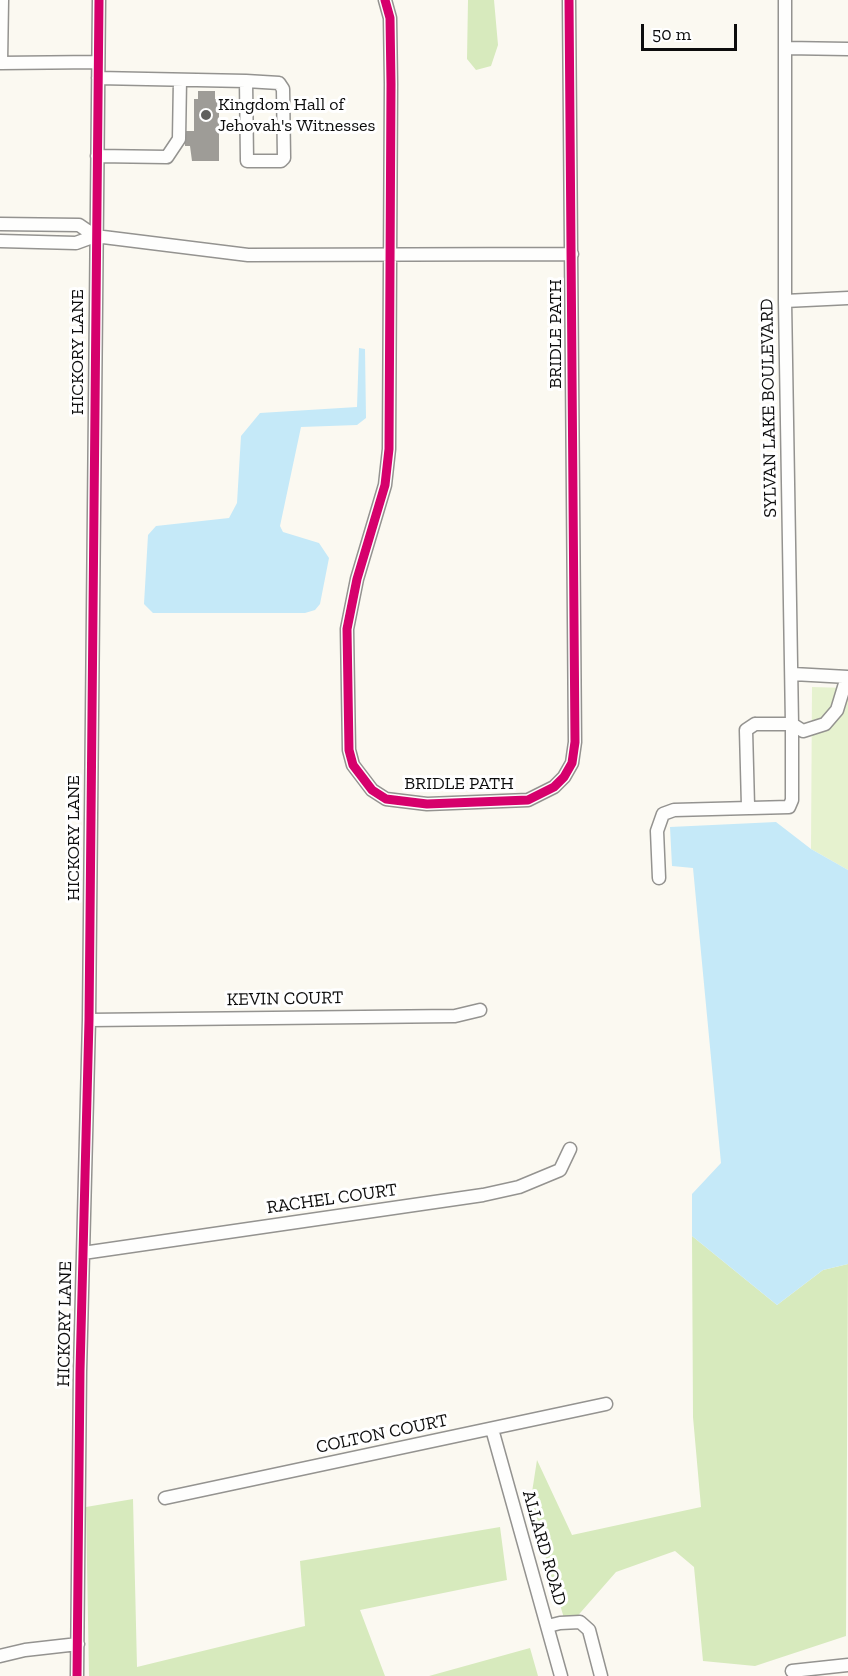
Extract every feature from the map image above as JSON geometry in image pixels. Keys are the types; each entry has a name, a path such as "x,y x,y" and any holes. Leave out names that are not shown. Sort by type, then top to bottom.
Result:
{"street":[{"path":"2,0 1,63 98,62"},
{"name":"HICKORY LANE","path":"77,1676 89,1020 99,0"},
{"name":"BRIDLE PATH","path":"385,0 390,18 389,449 385,485 357,579 347,629 349,750 353,765 372,790 386,799 427,804 528,801 554,787 564,777 572,763 575,742 569,0"},
{"name":"SYLVAN LAKE BOULEVARD","path":"749,808 785,808 791,804 793,674 785,301 785,0"},
{"path":"786,48 848,49"},
{"path":"98,78 246,81 275,82 281,85 284,158 281,161 247,161 246,81"},
{"path":"97,156 168,157 179,139 180,80"},
{"path":"0,224 79,225 95,236"},
{"path":"0,241 76,243 95,236 249,255 572,254"},
{"path":"785,301 848,298"},
{"path":"659,878 657,831 663,814 674,810 749,808 747,803 746,730 755,724 792,724 803,731 825,724 837,710 848,677 793,674"},
{"name":"KEVIN COURT","path":"89,1020 455,1016 480,1010"},
{"name":"RACHEL COURT","path":"83,1253 492,1193 519,1187 560,1170 570,1149"},
{"name":"COLTON COURT","path":"165,1498 606,1404"},
{"name":"ALLARD ROAD","path":"492,1429 561,1676"},
{"path":"548,1626 560,1623 580,1623 589,1630 600,1676"},
{"path":"0,1656 25,1650 78,1644"},
{"path":"792,1671 848,1665"}],"green space":[{"path":"468,0 494,0 498,45 491,66 476,70 467,59"},
{"path":"812,687 848,688 848,870 811,849"},
{"path":"692,1236 777,1305 823,1270 848,1264 846,1636 755,1666 703,1661 694,1567 675,1551 616,1572 567,1628 530,1505 537,1460 572,1535 701,1507 693,1417"},
{"path":"133,1499 137,1667 305,1626 300,1561 500,1527 507,1580 360,1610 385,1676 89,1676 86,1507"},
{"path":"530,1648 538,1676 429,1676"}],"water":[{"path":"359,348 365,349 366,418 357,425 301,427 280,526 283,532 319,543 329,558 320,604 315,610 305,613 153,613 144,604 148,535 156,526 229,518 237,503 241,436 260,413 357,407"},
{"path":"776,822 811,849 848,870 848,1264 823,1270 777,1305 692,1236 692,1194 721,1163 693,868 672,866 670,827"}],"building":[{"name":"Kingdom Hall of Jehovah's Witnesses","path":"198,91 215,91 215,99 219,99 219,161 192,161 190,146 185,146 185,131 194,131 194,99 198,99"}],"cycle path":[{"path":"77,1676 80,1371 89,1020 99,0"},
{"path":"385,0 390,18 391,84 389,449 385,485 357,579 347,629 349,750 353,765 372,790 386,799 427,804 528,800 554,787 564,777 572,763 575,742 569,0"}],"place":[{"name":"Kingdom Hall of Jehovah's Witnesses","path":"206,115"}]}
